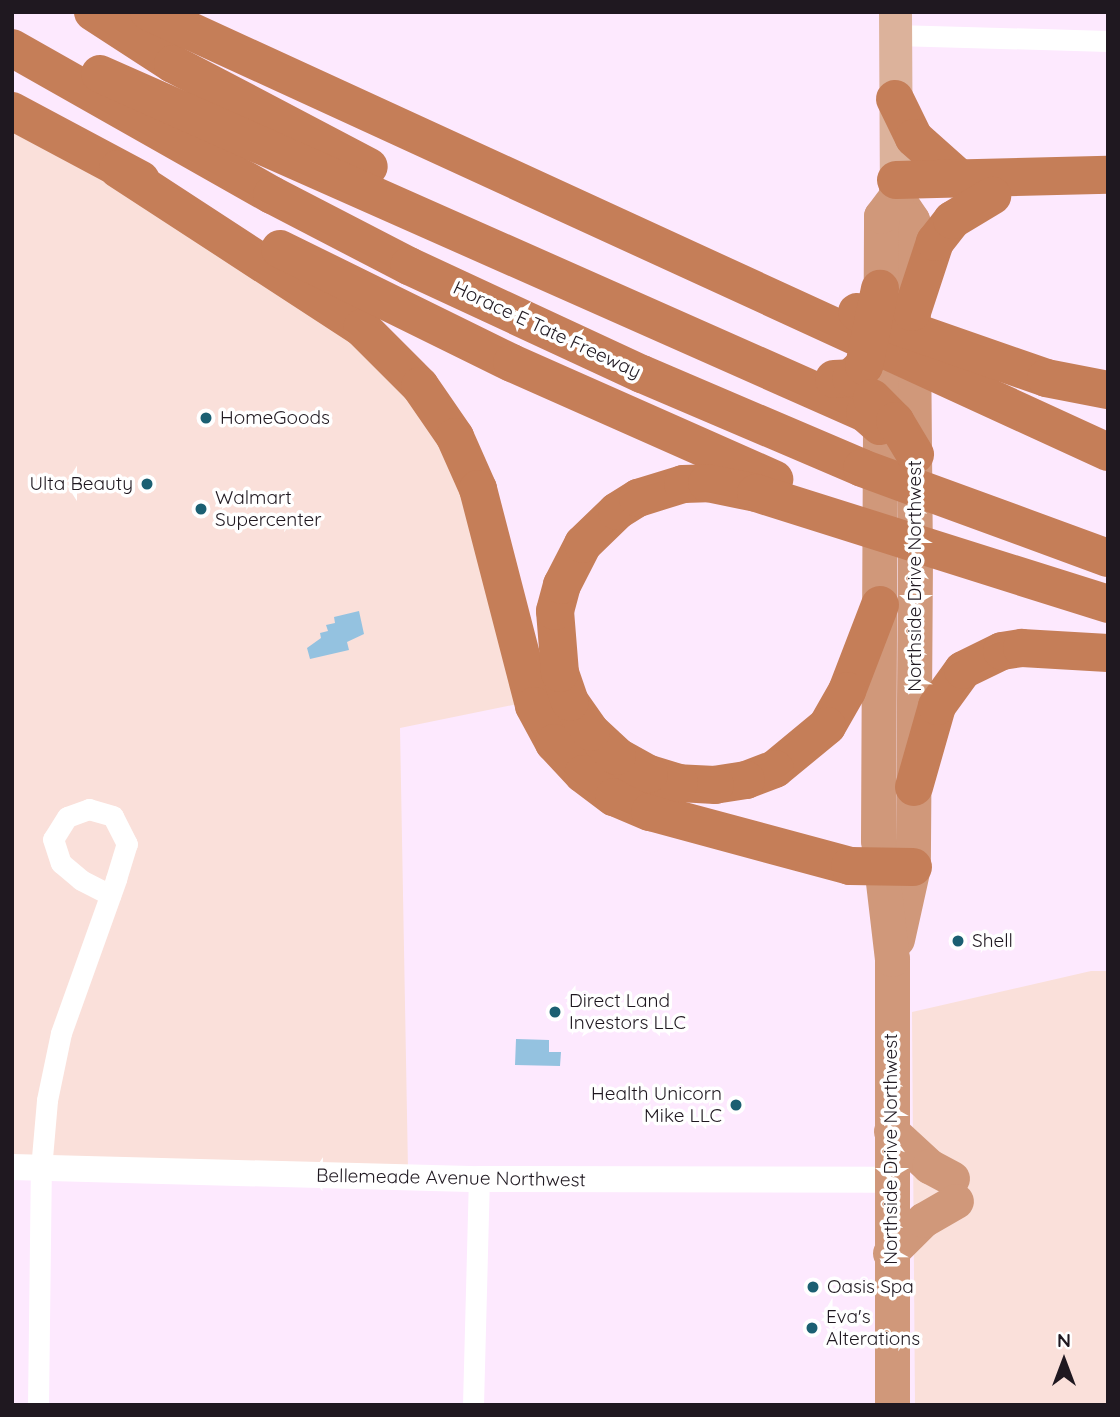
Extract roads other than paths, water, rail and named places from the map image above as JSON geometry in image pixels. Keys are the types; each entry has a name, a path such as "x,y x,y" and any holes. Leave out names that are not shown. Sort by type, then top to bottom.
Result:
{"highway":[{"path":"93,12 173,64 368,179 873,414"},
{"path":"149,12 1108,452"},
{"path":"206,12 394,126"},
{"path":"12,33 185,114 368,179 834,379 915,454"},
{"name":"Horace E Tate Freeway","path":"12,48 272,195 605,357 862,468 1108,558"},
{"path":"895,99 914,138 959,178"},
{"path":"12,109 118,169 512,363 930,547"},
{"path":"118,169 362,328 420,386 455,437 478,489 534,706 555,743 583,774 614,797 650,812 850,866 896,868"},
{"path":"896,188 959,178 1108,175"},
{"path":"896,188 992,196 1108,198"},
{"name":"Northside Drive Northwest","path":"896,188 881,216 901,285 913,371 915,454 914,787 896,868"},
{"path":"547,195 920,335 1046,378 1108,390"},
{"path":"834,379 851,377 864,366 901,285 953,220 992,196"},
{"name":"Northside Drive Northwest","path":"889,1396 892,959 896,868 880,605 873,414 901,285"},
{"path":"873,414 900,390 913,371"},
{"path":"880,605 846,691 827,726 775,769 746,780 715,785 679,783 649,774 617,756 591,732 570,702 560,673 555,611 572,562 601,524 638,498 683,484 731,486 1108,604"},
{"path":"914,787 937,705 963,670 1002,651 1021,648 1108,653"},
{"path":"890,1254 954,1190 891,1131"}],"main road":[{"name":"Northside Drive Northwest","path":"895,24 896,188"}],"street":[{"path":"895,24 1108,41"},
{"path":"38,1405 41,1169 47,1100 61,1033 110,895"},
{"name":"Bellemeade Avenue Northwest","path":"12,1167 479,1179 891,1180"},
{"path":"473,1405 479,1179"}],"water":[{"path":"359,611 364,634 347,642 349,650 310,659 307,648 321,638 320,633 328,631 326,625 335,623 334,617"},
{"path":"516,1039 549,1040 549,1052 561,1052 560,1066 515,1065"}],"place":[{"name":"HomeGoods","path":"206,418"},
{"name":"Ulta Beauty","path":"147,484"},
{"name":"Walmart Supercenter","path":"201,509"},
{"name":"Shell","path":"958,941"},
{"name":"Direct Land Investors LLC","path":"555,1012"},
{"name":"Health Unicorn Mike LLC","path":"736,1105"},
{"name":"Oasis Spa","path":"813,1287"},
{"name":"Eva's Alterations","path":"812,1328"}]}
